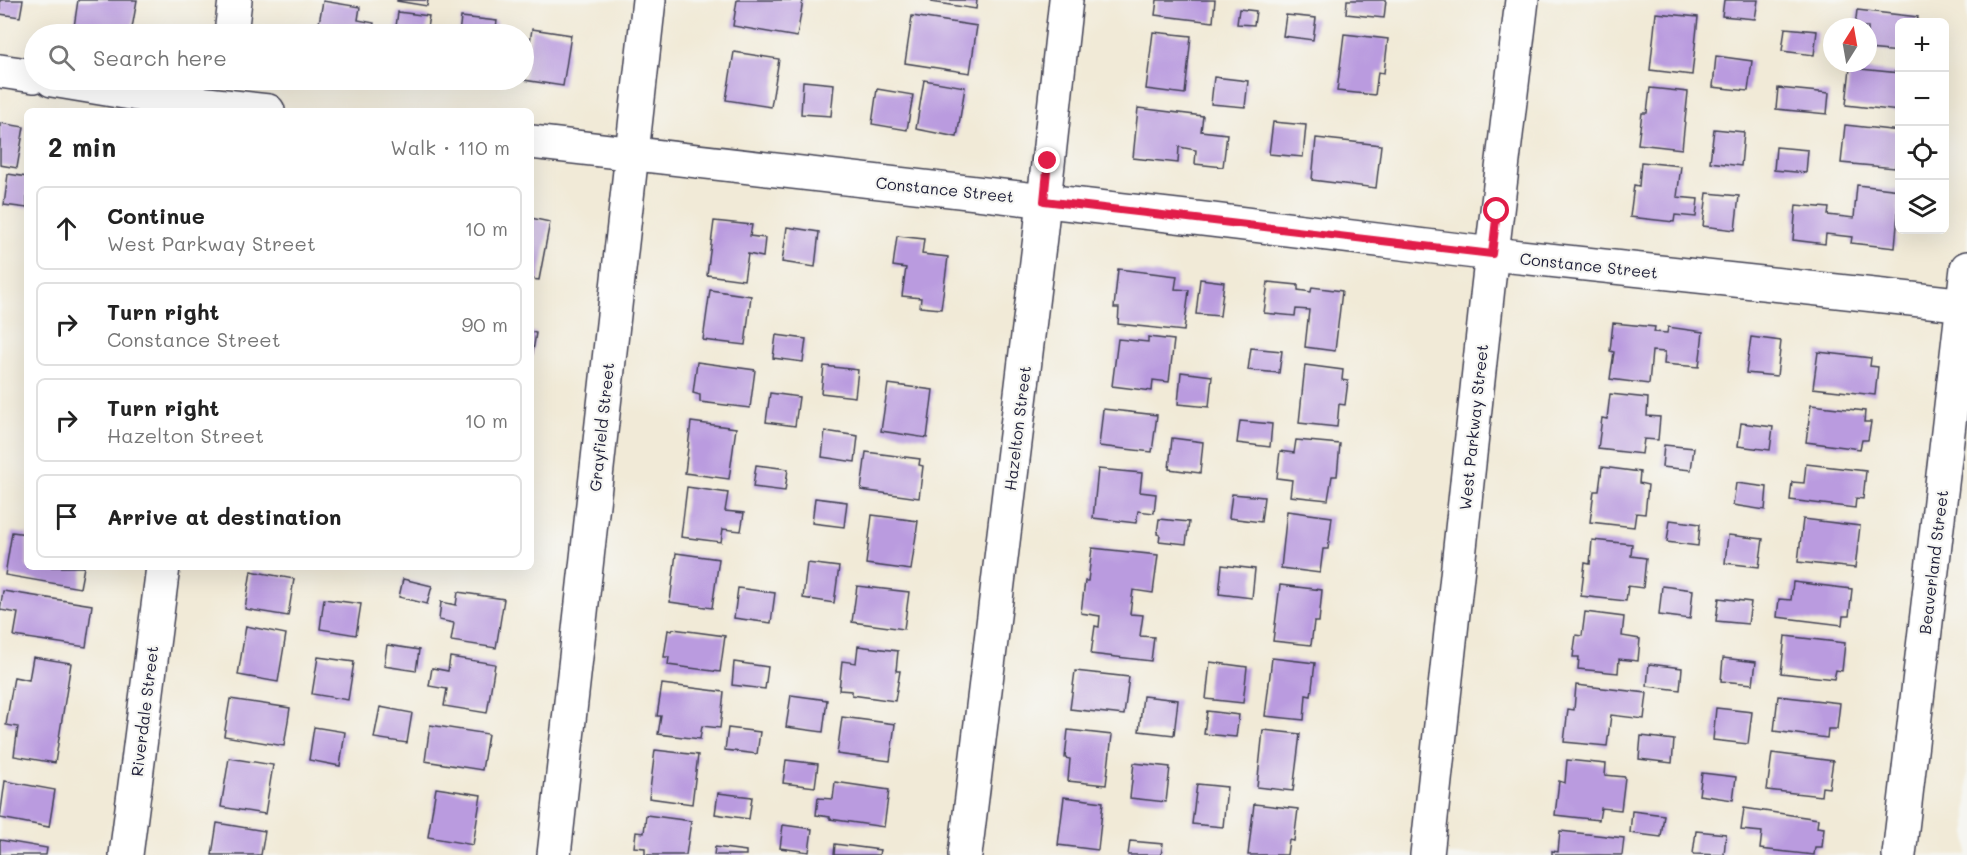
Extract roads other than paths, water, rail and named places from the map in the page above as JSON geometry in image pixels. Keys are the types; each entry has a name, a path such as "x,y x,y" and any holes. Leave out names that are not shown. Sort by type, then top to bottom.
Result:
{"street":[{"path":"232,24 235,0"},
{"name":"Grayfield Street","path":"554,855 649,0"},
{"name":"Hazelton Street","path":"965,855 1066,0"},
{"name":"West Parkway Street","path":"1426,855 1522,0"},
{"path":"0,71 24,75"},
{"path":"112,90 173,100 223,99 257,108"},
{"name":"Constance Street","path":"534,142 1492,254 1965,305"},
{"name":"Beaverland Street","path":"1899,855 1965,305 1967,268"},
{"name":"Riverdale Street","path":"126,855 163,570"}]}
